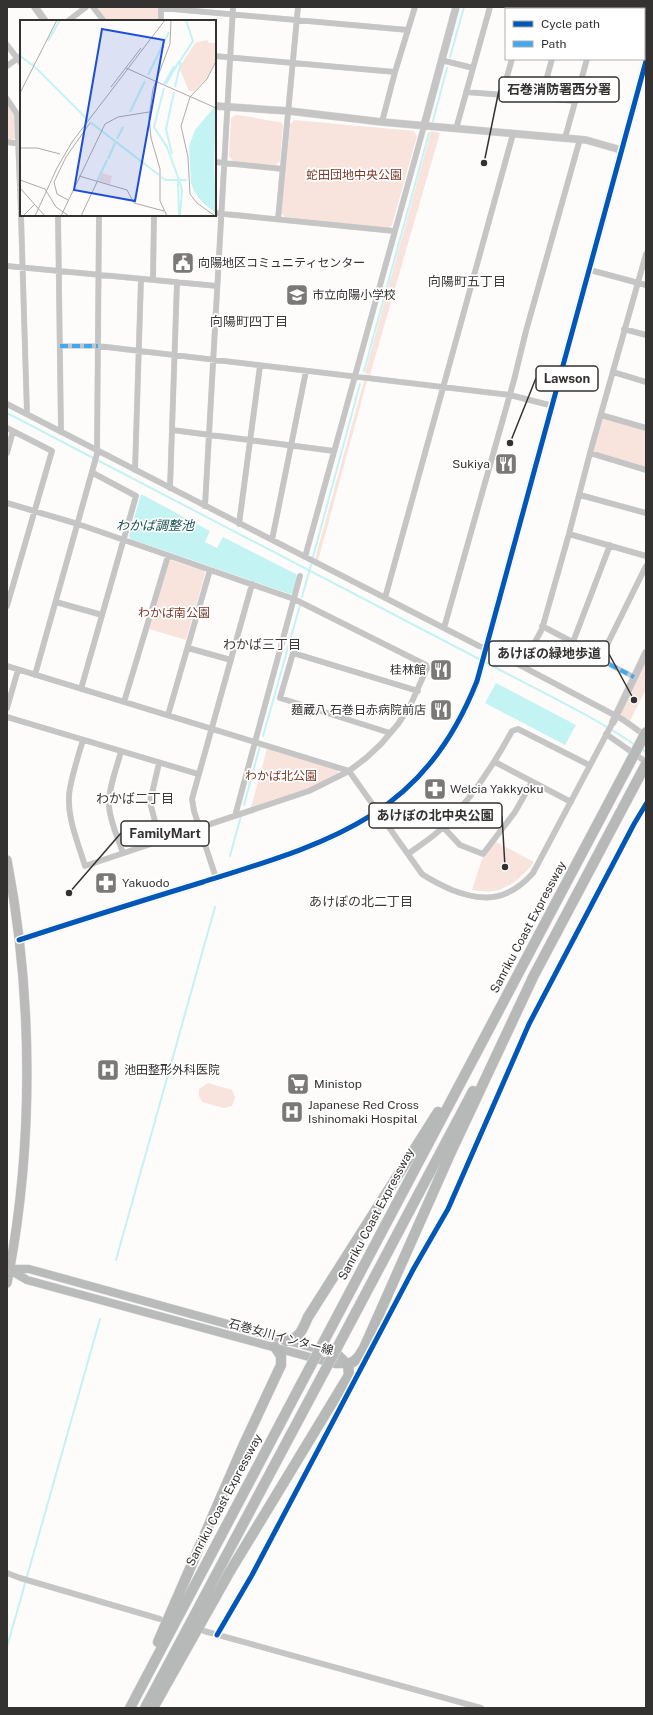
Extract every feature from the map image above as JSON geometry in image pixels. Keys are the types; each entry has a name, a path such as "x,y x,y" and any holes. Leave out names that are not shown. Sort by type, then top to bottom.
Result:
{"highway":[{"name":"Sanriku Coast Expressway","path":"130,1708 646,732"},
{"path":"146,1708 646,763"},
{"path":"7,860 19,940 26,1042 26,1118 21,1185 7,1283"},
{"path":"153,1708 229,1573 349,1375 348,1364 353,1363 358,1358 364,1348 451,1152 535,973"},
{"path":"286,1341 295,1338 300,1334 308,1317 476,1053"},
{"path":"147,1674 162,1631 245,1442 282,1365 282,1356 275,1347"}],"main road":[{"name":"石巻女川インター線","path":"8,1269 29,1269 339,1355 348,1364"},
{"name":"石巻女川インター線","path":"8,1269 27,1280 334,1364 348,1364"}],"street":[{"path":"35,7 45,20"},
{"path":"69,20 86,7"},
{"path":"93,7 103,20"},
{"path":"161,20 161,7 297,21 408,30"},
{"path":"205,506 208,435 214,360 218,214 224,163 233,7"},
{"path":"278,219 294,63 298,7"},
{"path":"382,122 395,72 415,7"},
{"path":"305,557 456,7"},
{"path":"456,129 490,7"},
{"path":"7,45 20,59 7,66"},
{"path":"216,56 395,72"},
{"path":"441,60 473,68"},
{"path":"502,94 512,60"},
{"path":"541,99 552,60"},
{"path":"565,138 587,60"},
{"path":"19,940 216,878 320,842 351,828 378,812 406,789 431,764 440,752 452,735 466,710 481,668 646,61"},
{"path":"466,92 576,101"},
{"path":"7,99 17,114 20,144 7,142"},
{"path":"216,106 289,111 382,122 580,139 622,150"},
{"path":"385,598 513,134"},
{"path":"444,628 580,139"},
{"path":"216,162 283,169"},
{"path":"218,214 394,231"},
{"path":"21,216 27,414"},
{"path":"58,216 61,432"},
{"path":"35,675 98,453 99,216"},
{"path":"153,280 154,216"},
{"path":"522,666 542,626 570,534 590,453 646,254"},
{"path":"7,266 217,286"},
{"path":"590,270 646,285"},
{"path":"135,470 141,279"},
{"path":"170,488 177,282"},
{"path":"624,329 646,335"},
{"path":"60,346 98,346 260,366 443,386 510,395 552,406"},
{"path":"239,524 260,366"},
{"path":"272,540 306,371"},
{"path":"612,372 646,382"},
{"path":"7,404 98,453 135,470 444,628 522,666 646,737"},
{"path":"601,415 646,428"},
{"path":"7,428 52,451 7,606"},
{"path":"172,430 334,451"},
{"path":"7,453 13,431"},
{"path":"590,453 646,470"},
{"path":"81,689 136,496 93,473"},
{"path":"580,495 646,513"},
{"path":"7,503 78,524 294,600 426,665 427,670 410,706 390,733 366,758 348,771 318,787 85,866 73,828 69,802 70,788 83,740"},
{"path":"570,534 646,556"},
{"path":"573,642 610,545"},
{"path":"124,702 168,556"},
{"path":"601,657 646,566"},
{"path":"168,715 210,570"},
{"path":"235,816 254,741 300,576"},
{"path":"216,878 199,828 192,799 252,584"},
{"path":"56,602 102,615"},
{"path":"542,626 601,657 603,661 634,677"},
{"path":"188,648 231,660"},
{"path":"390,733 280,698 293,653 418,691"},
{"path":"7,666 348,771 422,874 433,882 472,897 487,898 514,891 525,883 533,873 589,765 608,732 646,653"},
{"path":"7,708 18,670"},
{"path":"7,717 198,774"},
{"path":"408,854 443,827 472,796 495,762 512,731 518,729 589,765"},
{"path":"608,732 646,763"},
{"path":"121,752 112,786 109,806 123,853"},
{"path":"495,762 571,802"},
{"path":"159,763 150,802 160,841"},
{"path":"443,827 460,845 483,854 515,812 532,782"},
{"path":"217,1635 252,1576 414,1268 448,1209 529,1024 634,824 646,804"},
{"path":"7,1573 26,1580 160,1619"},
{"path":"204,1631 481,1708"}],"green space":[{"path":"97,7 158,7 158,20 107,20"},
{"path":"7,104 15,116 16,137 14,139 7,139"},
{"path":"235,115 281,122 283,125 280,161 276,165 233,161 229,156 231,118"},
{"name":"蛇田団地中央公園","path":"294,120 414,131 417,136 392,225 388,228 285,217 281,213 290,124"},
{"path":"431,131 440,133 370,375 365,373"},
{"path":"364,381 367,381 318,561 315,559"},
{"path":"601,415 646,428 646,470 590,453"},
{"name":"わかば南公園","path":"171,560 204,571 205,574 186,640 149,629 169,562"},
{"path":"646,663 646,689 630,721 622,716 622,712"},
{"name":"わかば北公園","path":"267,749 338,770 338,773 305,790 251,808"},
{"path":"496,842 534,862 526,872 506,887 491,891 472,890 482,859"},
{"path":"208,1083 232,1090 235,1097 232,1106 224,1108 202,1102 199,1096 199,1089"}],"water":[{"name":"わかば調整池","path":"141,494 210,531 205,542 217,548 223,537 296,574 297,576 293,593 290,594 131,539 129,536"},
{"path":"496,683 576,725 565,745 485,703"}],"waterway":[{"path":"450,57 464,7"},
{"path":"433,121 447,68"},
{"path":"364,371 429,133"},
{"path":"313,557 360,384"},
{"path":"7,413 481,660"},
{"path":"302,597 311,565"},
{"path":"263,736 300,605"},
{"path":"485,662 599,722 635,745"},
{"path":"244,805 260,746"},
{"path":"640,748 646,752"},
{"path":"230,856 241,816"},
{"path":"116,1260 215,907"},
{"path":"7,1647 100,1319"}],"marked path":[{"path":"60,346 98,346"},
{"path":"601,657 603,661 634,677"}],"cycle path":[{"path":"19,940 292,853 332,837 368,818 400,794 429,764 455,727 477,681 646,61"},
{"path":"217,1635 252,1575 414,1268 448,1209 529,1024 634,824 646,804"}],"place":[{"name":"石巻消防署西分署","path":"484,163"},
{"name":"向陽地区コミュニティセンター","path":"183,263"},
{"name":"市立向陽小学校","path":"297,295"},
{"name":"Lawson","path":"510,443"},
{"name":"Sukiya","path":"506,464"},
{"name":"桂林館","path":"441,670"},
{"name":"あけぼの緑地歩道","path":"634,700"},
{"name":"麺蔵八 石巻日赤病院前店","path":"441,710"},
{"name":"Welcia Yakkyoku","path":"435,789"},
{"name":"あけぼの北中央公園","path":"505,867"},
{"name":"Yakuodo","path":"106,883"},
{"name":"FamilyMart","path":"69,893"},
{"name":"池田整形外科医院","path":"108,1070"},
{"name":"Ministop","path":"298,1084"},
{"name":"Japanese Red Cross Ishinomaki Hospital","path":"292,1112"}],"district":[{"name":"向陽町五丁目","path":"467,281"},
{"name":"向陽町四丁目","path":"249,321"},
{"name":"わかば三丁目","path":"262,644"},
{"name":"わかば二丁目","path":"135,798"},
{"name":"あけぼの北二丁目","path":"361,901"}]}
